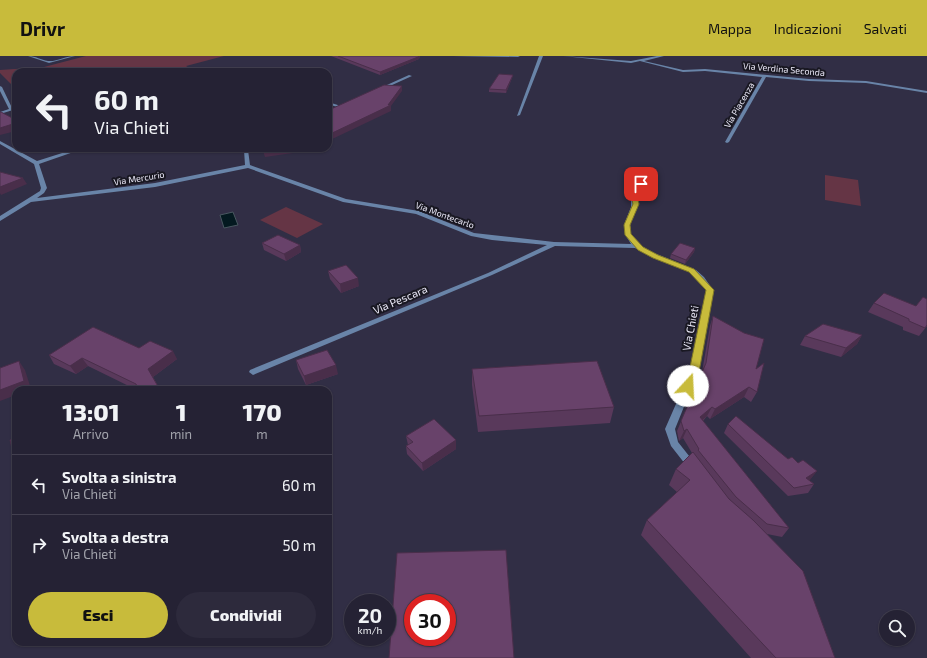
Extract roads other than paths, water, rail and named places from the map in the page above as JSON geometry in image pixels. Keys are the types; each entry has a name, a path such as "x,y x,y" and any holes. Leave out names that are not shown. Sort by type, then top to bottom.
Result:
{"street":[{"path":"30,56 49,62 73,56"},
{"path":"39,59 51,56"},
{"path":"455,56 518,56"},
{"path":"518,115 541,56"},
{"path":"565,56 623,62 642,61 662,56"},
{"path":"633,57 642,61"},
{"name":"Via Verdina Seconda","path":"642,61 683,71 705,70 809,80 866,82 927,92"},
{"name":"Via Piacenza","path":"727,142 765,75"},
{"path":"375,91 410,76"},
{"path":"0,87 11,110 0,113"},
{"path":"332,104 340,107"},
{"path":"334,109 347,104"},
{"path":"0,142 12,149"},
{"path":"0,151 9,147"},
{"path":"0,219 31,200 42,192 44,188 36,163 17,152"},
{"path":"36,163 70,152"},
{"path":"246,152 248,166"},
{"name":"Via Mercurio","path":"31,200 155,185 248,166"},
{"name":"Via Montecarlo","path":"248,166 345,201 417,212 473,235 554,244 636,246"},
{"path":"636,246 628,234 627,225 636,204 634,196 641,184"},
{"name":"Via Pescara","path":"253,372 490,274 554,244"},
{"name":"Via Chieti","path":"636,246 656,257 692,270 710,290 694,372 670,429 674,443 697,474"}],"water":[{"path":"233,212 238,225 224,228 220,215"}]}
